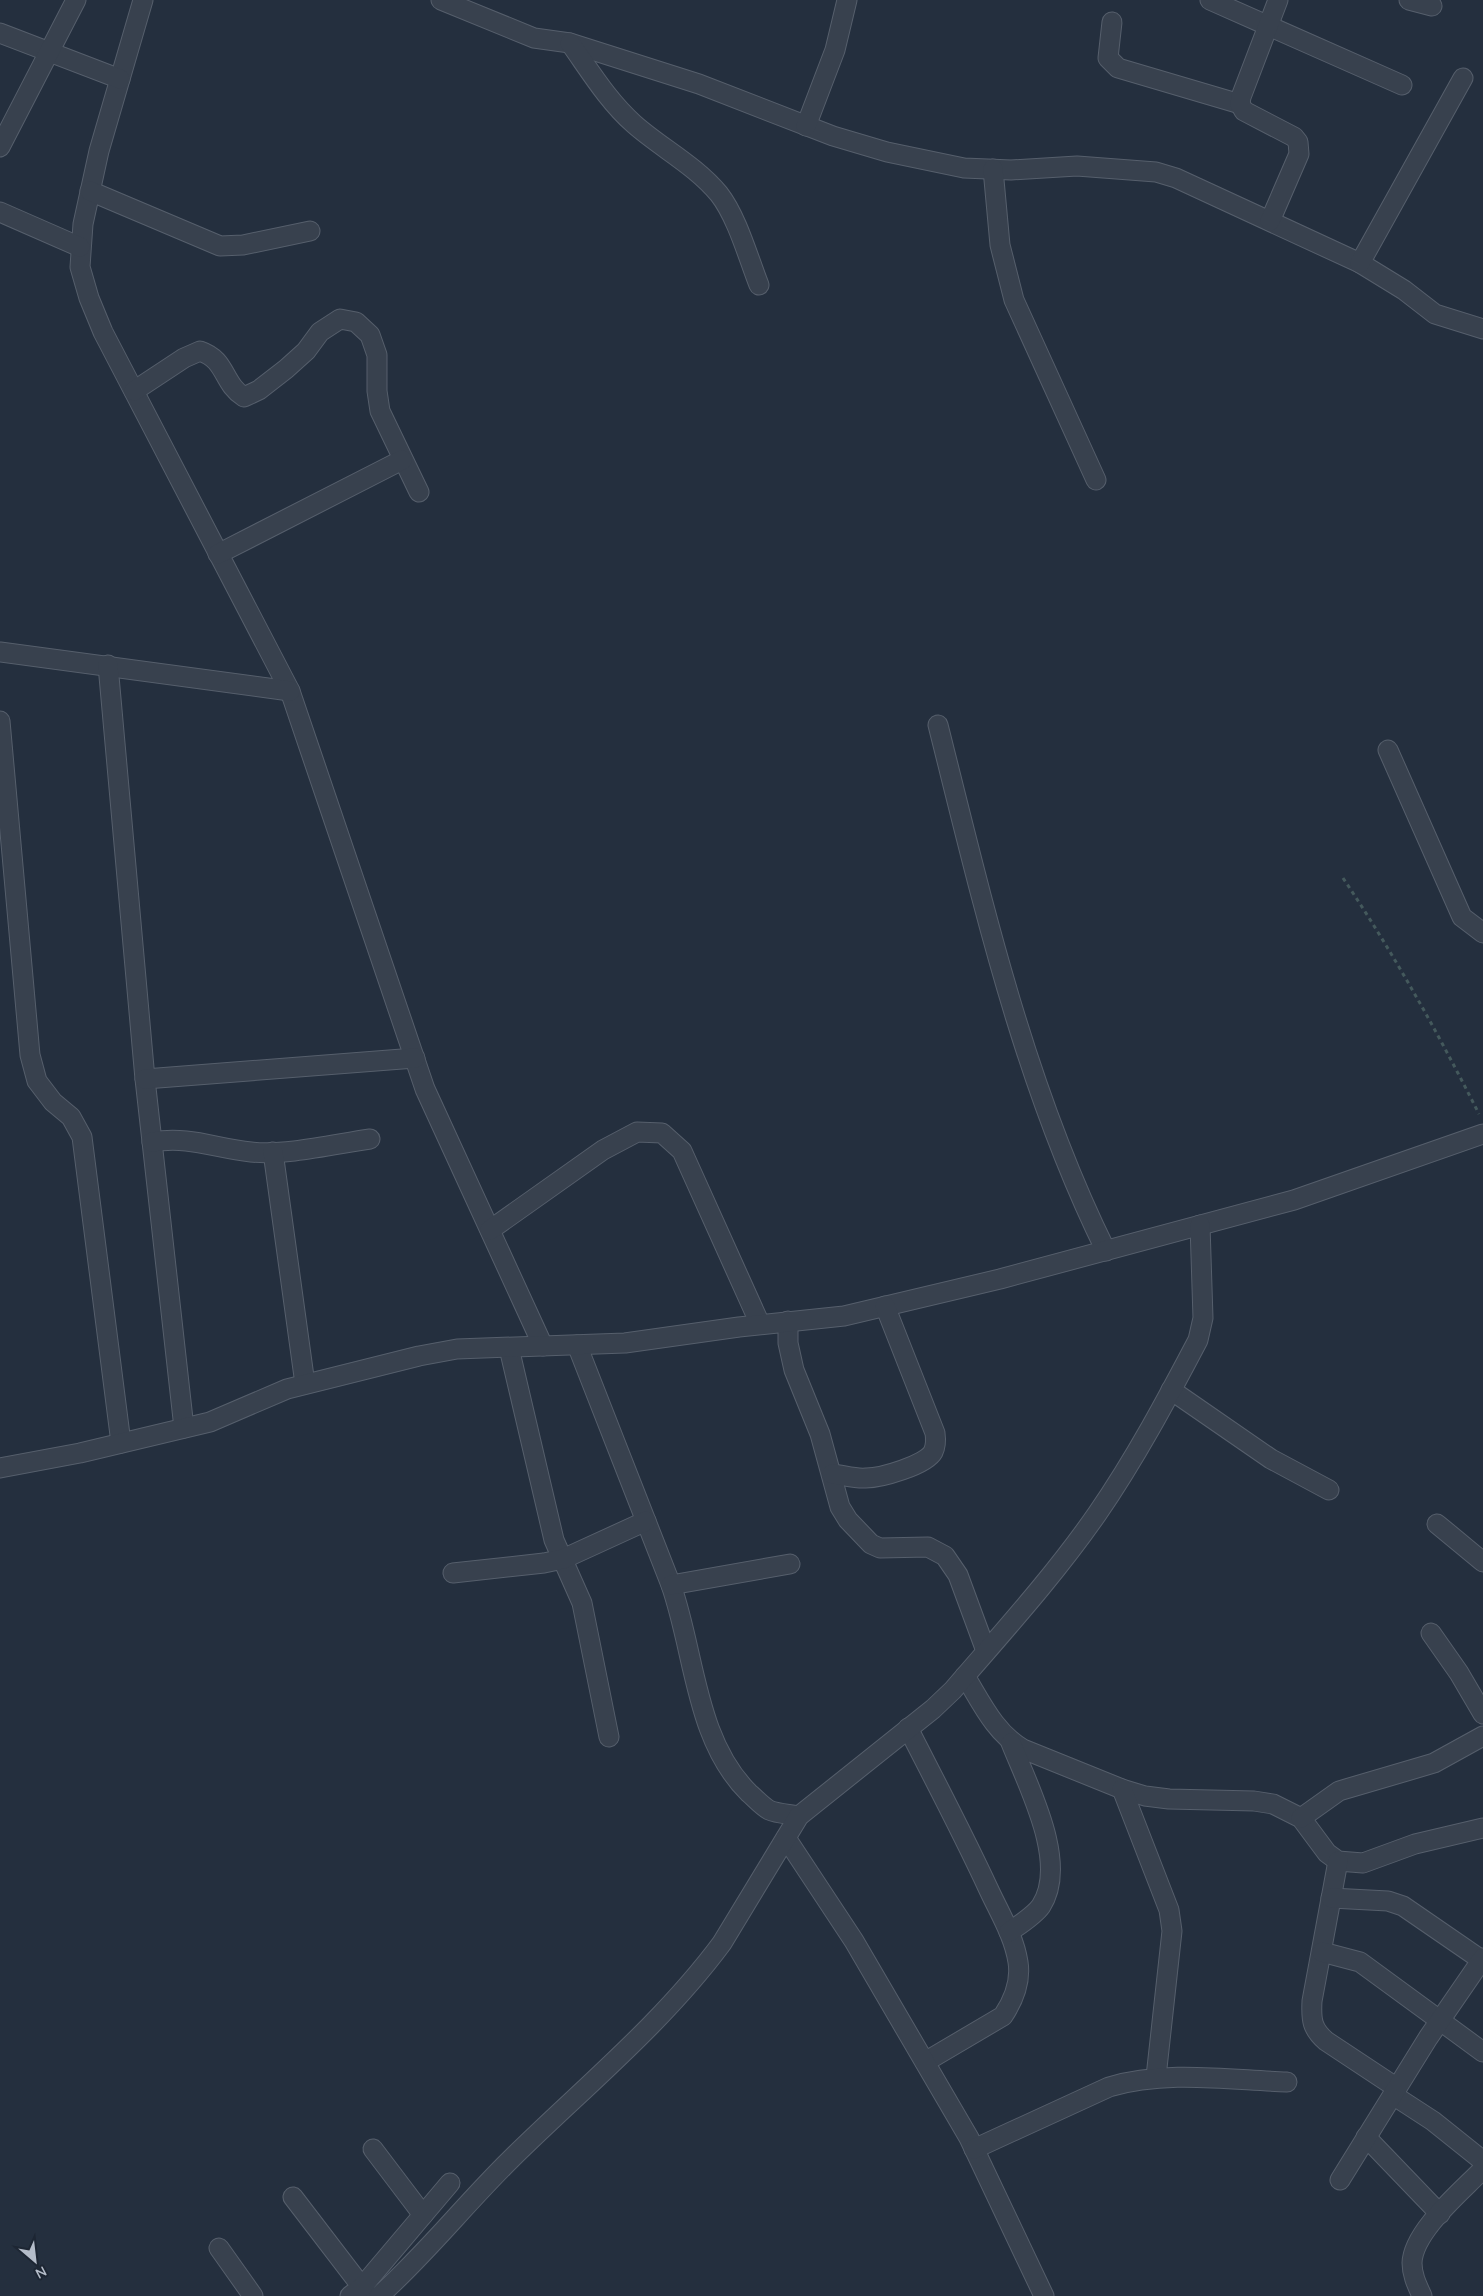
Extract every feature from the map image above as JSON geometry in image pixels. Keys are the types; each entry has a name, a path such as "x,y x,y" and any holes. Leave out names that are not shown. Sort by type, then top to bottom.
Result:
{"street":[{"path":"0,147 5,126 49,53 76,0"},
{"path":"143,0 90,191 80,247 80,267 89,298 103,332 290,691 425,1089 543,1346"},
{"path":"441,0 534,38 570,43 699,84 806,126 887,152 964,168 993,169 1077,166 1156,172 1176,178 1360,264 1404,290 1435,314 1483,329"},
{"path":"806,126 835,50 847,0"},
{"path":"1210,0 1402,84"},
{"path":"1270,222 1299,154 1299,146 1294,137 1244,111 1240,104 1240,97 1278,0"},
{"path":"1409,0 1432,6"},
{"path":"1112,22 1108,58 1118,68 1240,104"},
{"path":"0,33 120,79"},
{"path":"570,43 612,102 635,124 708,182 720,196 729,211 759,285"},
{"path":"1360,264 1463,78"},
{"path":"993,169 1000,245 1014,300 1096,480"},
{"path":"90,191 220,246 243,245 310,231"},
{"path":"0,212 80,247"},
{"path":"134,392 184,358 200,351 212,355 232,389 244,397 259,390 286,369 306,351 320,332 340,320 356,322 370,336 377,355 377,391 380,411 419,492"},
{"path":"218,554 402,460"},
{"path":"0,652 108,665 290,691"},
{"path":"108,665 145,1079 184,1428"},
{"path":"0,721 30,1056 37,1081 53,1102 71,1118 82,1137 121,1443"},
{"path":"938,725 994,942 1026,1054 1066,1163 1106,1251"},
{"path":"1388,750 1462,917 1483,933"},
{"path":"145,1079 415,1058"},
{"path":"490,1230 603,1150 636,1132 662,1133 682,1151 760,1324"},
{"path":"0,1468 210,1422 305,1384 448,1351 624,1343 760,1324 844,1316 1000,1280 1294,1200 1483,1134"},
{"path":"152,1142 172,1139 192,1140 251,1152 272,1152 370,1139"},
{"path":"272,1152 305,1384"},
{"path":"380,2296 507,2163 651,2025 702,1969 722,1943 799,1816 933,1709 986,1651 1097,1513 1171,1390 1198,1340 1203,1318 1200,1225"},
{"path":"832,1474 864,1479 880,1477 917,1464 932,1454 936,1443 935,1433 885,1306"},
{"path":"788,1321 788,1343 794,1370 820,1434 840,1507 848,1520 871,1544 880,1548 928,1547 945,1556 958,1575 986,1651"},
{"path":"577,1345 671,1585 680,1611 707,1723 719,1755 740,1783 757,1801 770,1810 799,1816"},
{"path":"509,1348 554,1540 582,1603 609,1737"},
{"path":"1171,1390 1272,1459 1329,1490"},
{"path":"453,1573 544,1564 563,1559 646,1521"},
{"path":"1437,1524 1483,1562"},
{"path":"671,1585 790,1564"},
{"path":"1431,1633 1463,1680 1483,1714"},
{"path":"965,1676 989,1715 1011,1743 1046,1834 1051,1857 1052,1874 1048,1895 1040,1908 1009,1932"},
{"path":"908,1728 964,1836 1009,1932 1019,1965 1016,1990 1011,2005 1003,2016 993,2024 925,2062"},
{"path":"1301,1818 1339,1792 1434,1763 1483,1736"},
{"path":"1011,1743 1122,1789 1169,1799 1254,1801 1273,1804 1301,1818 1327,1853 1338,1861 1363,1863 1415,1844 1483,1828"},
{"path":"1122,1789 1169,1910 1172,1931 1156,2078"},
{"path":"786,1838 854,1941 974,2148 1044,2296"},
{"path":"1338,1861 1312,2002 1311,2021 1316,2032 1395,2091 1483,2161"},
{"path":"1331,1898 1388,1901 1403,1906 1483,1960 1440,2021 1340,2180"},
{"path":"1322,1952 1360,1962 1483,2052"},
{"path":"974,2148 1109,2087 1132,2080 1156,2078 1287,2082"},
{"path":"1366,2137 1440,2214"},
{"path":"373,2149 422,2215"},
{"path":"1422,2296 1414,2278 1412,2263 1415,2249 1440,2214 1483,2169"},
{"path":"293,2197 360,2293 450,2183"},
{"path":"219,2248 252,2296"}],"path":[{"path":"1343,878 1389,948 1421,1004 1483,1122"}]}
